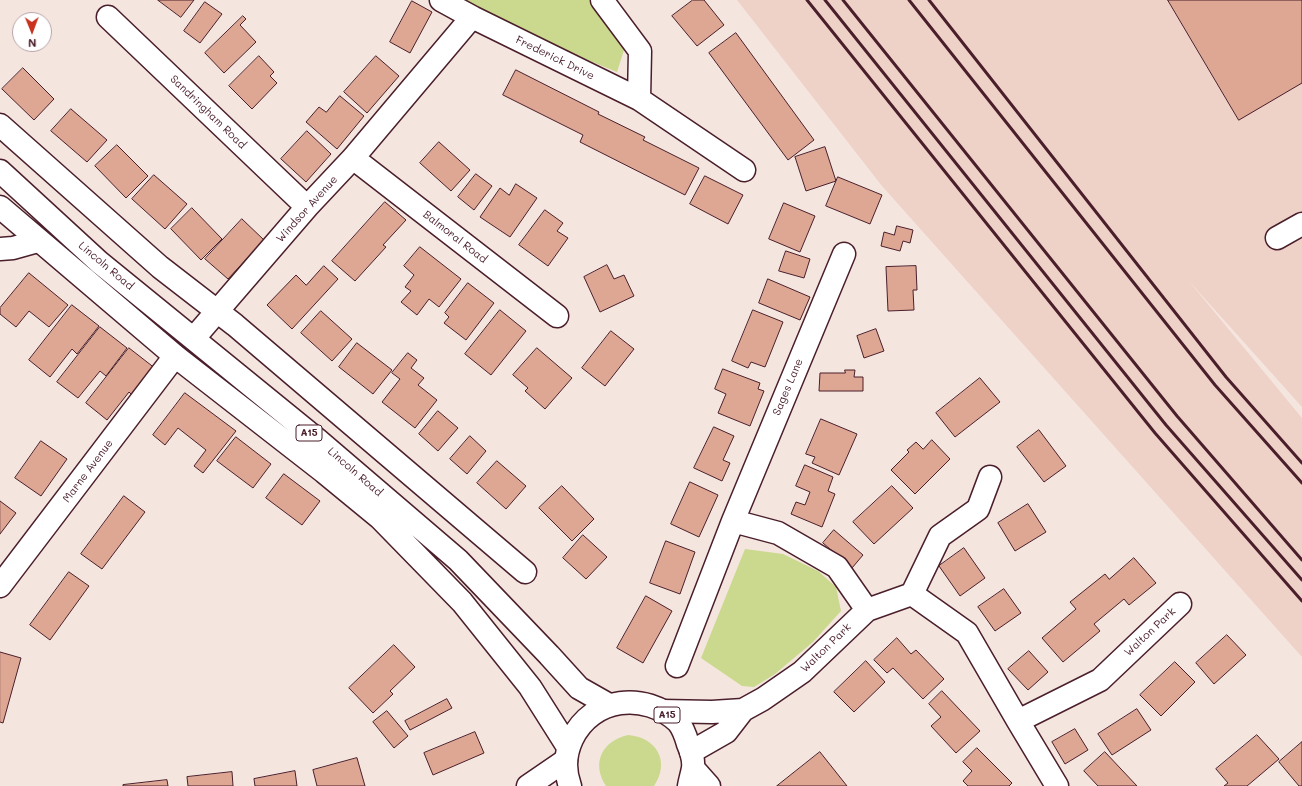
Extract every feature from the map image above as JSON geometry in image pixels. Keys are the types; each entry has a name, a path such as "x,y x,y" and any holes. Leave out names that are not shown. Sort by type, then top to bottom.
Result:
{"main road":[{"name":"Frederick Drive","path":"441,0 472,17 639,99 744,170"},
{"path":"602,0 640,51 639,99"},
{"name":"Sandringham Road","path":"108,17 308,207"},
{"name":"Windsor Avenue","path":"194,338 308,207 353,158 472,17"},
{"path":"0,125 160,267 234,324 525,572"},
{"name":"Balmoral Road","path":"353,158 557,316"},
{"name":"Lincoln Road","path":"0,171 100,262 319,441 458,560 579,688 609,705"},
{"name":"Lincoln Road","path":"0,207 38,241 175,356 324,472 380,518 462,602 530,687 567,753"},
{"path":"1277,238 1302,224"},
{"path":"0,249 13,248 38,241"},
{"name":"Sages Lane","path":"677,666 732,521 844,254"},
{"name":"Marne Avenue","path":"0,586 175,356"},
{"path":"990,477 978,509 940,536 912,594 967,633 1057,786"},
{"path":"732,521 778,533 837,567 867,610"},
{"name":"Walton Park","path":"662,711 712,712 743,710 764,699 802,672 867,610 912,594"},
{"name":"Walton Park","path":"1018,721 1100,680 1180,604"},
{"name":"A15","path":"570,786 567,779 567,753 577,729 591,714 609,705 629,701 646,704 662,711 679,723 685,735 691,768 709,786"},
{"name":"Walton Park","path":"691,768 726,732 743,710"},
{"path":"528,786 567,753"}],"shaded area":[{"path":"737,0 1302,0 1302,407 1188,280 1302,418 1302,657 882,186"}],"green space":[{"path":"465,0 589,0 625,47 617,72 543,42"},
{"path":"745,549 783,554 818,571 836,587 841,611 813,642 775,674 754,687 742,686 701,658"},
{"path":"628,735 646,740 653,745 658,752 661,759 661,768 659,777 654,786 606,786 599,769 602,754 611,742"}],"building":[{"path":"158,0 194,0 181,17"},
{"path":"693,0 704,0 724,25 697,46 672,16"},
{"path":"1168,0 1302,0 1302,83 1239,120"},
{"path":"412,1 432,12 410,53 390,42"},
{"path":"205,2 222,14 200,43 184,31"},
{"path":"243,16 246,19 240,25 256,42 224,73 205,53"},
{"path":"736,33 814,140 788,160 709,53"},
{"path":"259,56 274,72 270,76 277,83 252,109 229,86"},
{"path":"376,56 399,76 367,113 344,92"},
{"path":"23,68 54,99 34,120 2,89"},
{"path":"516,70 599,112 598,114 645,137 643,140 699,168 685,195 580,142 583,135 503,95"},
{"path":"340,96 364,116 337,149 306,122 319,107 326,112"},
{"path":"71,109 107,140 87,162 51,131"},
{"path":"307,131 331,154 306,182 281,159"},
{"path":"439,142 470,170 451,191 420,163"},
{"path":"117,145 148,176 126,198 95,166"},
{"path":"825,147 836,181 806,191 795,157"},
{"path":"476,174 492,186 474,210 458,197"},
{"path":"154,175 187,204 165,229 132,199"},
{"path":"705,176 743,195 728,224 690,204"},
{"path":"838,177 882,195 870,224 826,206"},
{"path":"516,184 537,198 510,237 480,217 500,188 509,195"},
{"path":"385,202 406,220 383,245 386,247 355,281 332,261"},
{"path":"784,203 815,216 800,252 769,239"},
{"path":"192,208 222,239 201,260 171,229"},
{"path":"545,210 563,223 557,231 568,238 548,266 519,245"},
{"path":"242,219 264,240 228,279 205,259"},
{"path":"897,226 913,230 910,243 903,241 900,251 881,246 884,232 894,235"},
{"path":"420,247 461,279 439,307 429,299 417,315 401,302 411,291 405,287 414,275 404,266"},
{"path":"786,251 810,259 804,278 779,271"},
{"path":"607,265 614,279 624,275 634,296 600,312 584,277"},
{"path":"324,266 338,279 292,329 267,305 296,275 306,285"},
{"path":"916,266 917,290 913,290 914,310 888,311 886,267"},
{"path":"29,273 68,305 49,327 29,311 16,327 0,314 0,308"},
{"path":"768,279 810,297 800,320 759,303"},
{"path":"468,283 494,303 466,340 444,323 449,317 445,313"},
{"path":"72,305 99,326 77,354 72,349 50,377 29,360"},
{"path":"500,310 526,331 491,375 465,354"},
{"path":"753,310 783,322 765,367 751,362 748,368 732,361"},
{"path":"321,311 352,339 332,361 301,333"},
{"path":"100,327 127,348 106,376 100,371 78,398 57,382"},
{"path":"876,329 884,351 864,358 857,336"},
{"path":"611,331 634,349 605,386 582,368"},
{"path":"357,343 392,370 373,394 339,367"},
{"path":"129,348 156,369 134,397 129,392 107,420 86,403"},
{"path":"537,348 572,378 545,409 525,391 528,388 513,375"},
{"path":"408,353 417,360 411,368 424,378 418,385 437,400 415,428 382,402 400,379 392,373"},
{"path":"723,369 760,383 758,389 764,391 750,426 718,413 726,394 715,389"},
{"path":"845,370 855,370 854,377 863,377 863,391 819,391 820,373 845,373"},
{"path":"980,378 1000,402 955,437 936,413"},
{"path":"185,393 236,431 203,473 194,466 206,450 178,428 165,445 153,435"},
{"path":"438,411 458,428 438,451 419,434"},
{"path":"821,419 857,434 839,475 812,463 815,457 806,454"},
{"path":"714,427 734,436 723,460 730,463 722,481 694,468"},
{"path":"1039,430 1066,466 1044,482 1017,447"},
{"path":"470,436 486,451 467,474 450,459"},
{"path":"236,437 271,464 253,488 217,461"},
{"path":"932,440 950,459 915,494 891,470 909,452 907,450 916,442 923,449"},
{"path":"41,441 67,459 41,496 15,478"},
{"path":"497,461 526,486 506,509 477,483"},
{"path":"805,465 833,477 828,491 835,494 822,527 791,514 796,502 805,505 810,492 796,486"},
{"path":"284,474 320,501 302,525 266,498"},
{"path":"690,482 718,495 699,537 671,524"},
{"path":"562,486 594,519 572,541 539,508"},
{"path":"892,486 913,508 874,544 853,522"},
{"path":"124,496 145,512 102,569 81,554"},
{"path":"0,501 16,513 0,534"},
{"path":"1028,504 1046,532 1015,551 998,523"},
{"path":"834,530 863,555 852,568 823,543"},
{"path":"583,535 607,557 586,579 563,558"},
{"path":"666,541 695,552 680,594 650,583"},
{"path":"964,548 985,578 960,596 939,566"},
{"path":"1134,558 1156,583 1129,605 1124,599 1094,624 1100,631 1063,662 1042,638 1076,609 1070,602 1105,574 1109,579"},
{"path":"69,572 89,586 50,640 30,625"},
{"path":"1004,589 1021,613 995,631 978,607"},
{"path":"646,596 672,611 643,663 617,648"},
{"path":"1227,635 1246,655 1214,684 1196,663"},
{"path":"897,638 911,654 916,650 944,679 923,699 893,668 887,673 874,660"},
{"path":"394,645 415,667 390,691 393,694 373,713 349,688"},
{"path":"1029,651 1048,672 1028,690 1008,669"},
{"path":"0,652 21,658 3,723 0,722"},
{"path":"866,661 885,682 854,712 834,692"},
{"path":"1175,662 1195,682 1161,716 1140,695"},
{"path":"942,691 980,731 956,753 931,726 941,717 929,704"},
{"path":"447,699 452,708 410,730 405,721"},
{"path":"1137,709 1151,730 1112,755 1098,734"},
{"path":"387,711 408,736 394,748 373,722"},
{"path":"1075,729 1088,750 1065,764 1052,742"},
{"path":"475,732 484,753 433,775 424,753"},
{"path":"1257,735 1279,759 1247,786 1224,786 1228,783 1216,769"},
{"path":"1302,742 1302,786 1299,786 1279,762"},
{"path":"977,748 1012,783 1009,786 968,786 963,781 972,771 963,762"},
{"path":"820,752 847,786 777,786"},
{"path":"1105,752 1137,786 1098,786 1084,771"},
{"path":"357,758 365,786 317,786 313,770"},
{"path":"295,771 297,786 255,786 254,779"},
{"path":"232,772 233,786 188,786 187,777"},
{"path":"167,780 168,786 123,786 123,785"}],"railway":[{"path":"807,0 1155,433 1302,601"},
{"path":"825,0 1166,425 1302,580"},
{"path":"843,0 1177,416 1302,560"},
{"path":"909,0 1215,385 1302,483"},
{"path":"929,0 1226,377 1302,463"}]}
